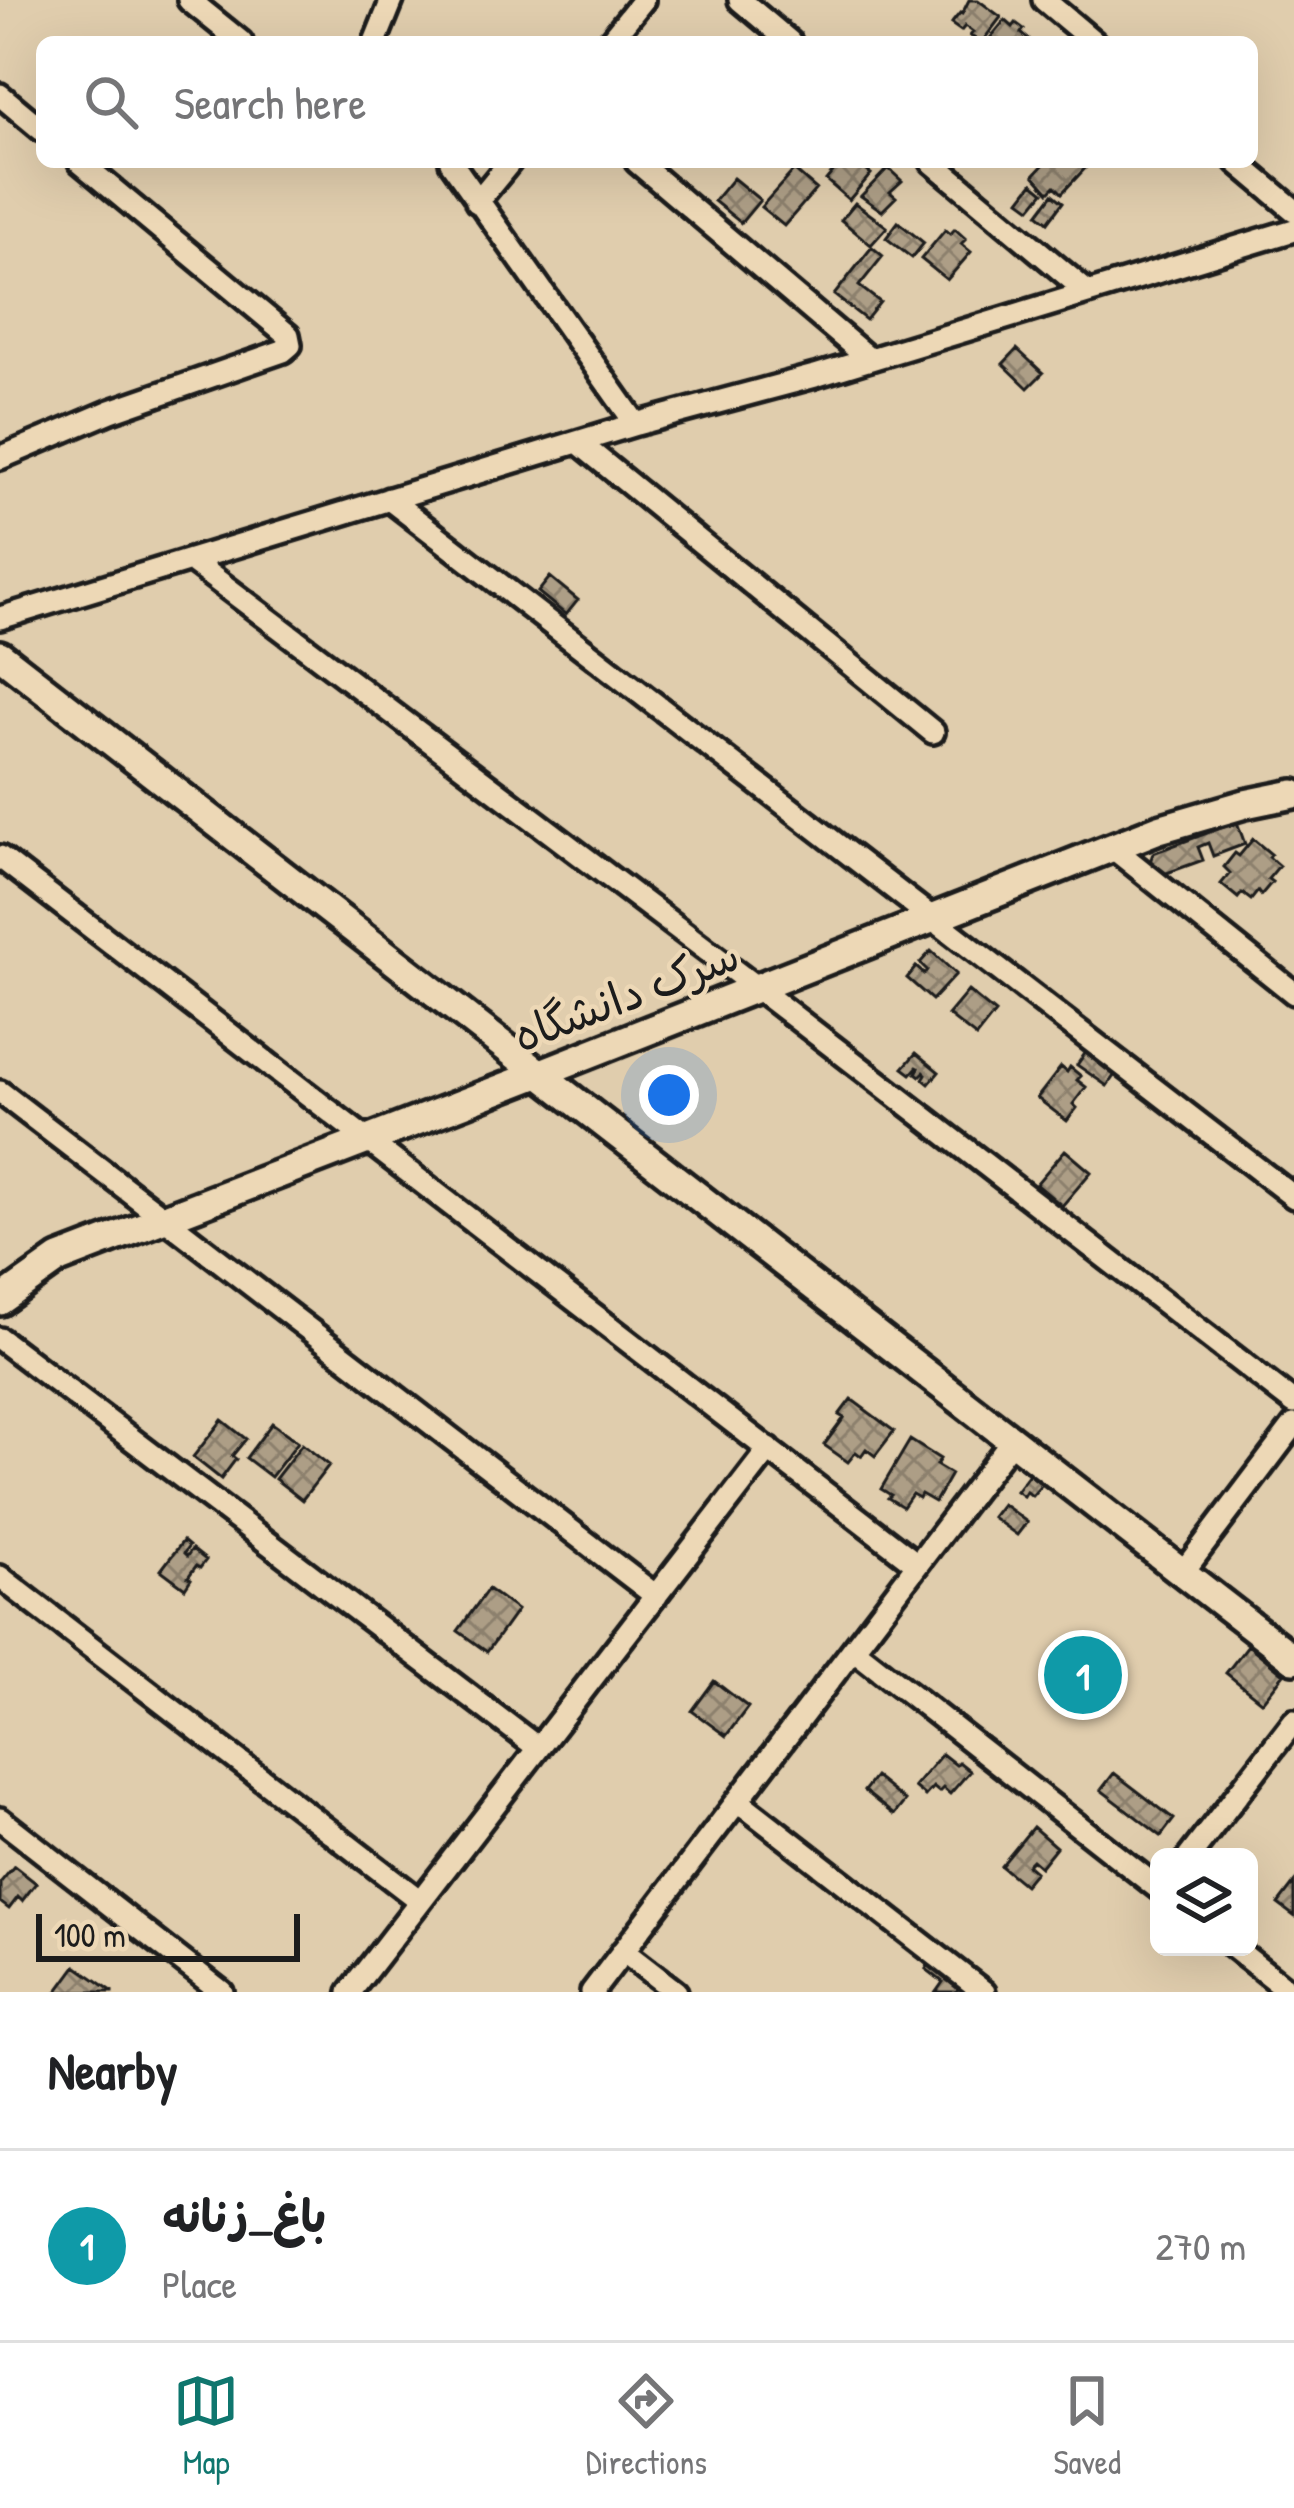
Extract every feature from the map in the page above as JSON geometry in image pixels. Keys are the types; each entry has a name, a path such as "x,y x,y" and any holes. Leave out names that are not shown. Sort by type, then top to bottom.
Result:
{"street":[{"path":"189,0 234,36"},
{"path":"378,36 392,0"},
{"path":"378,36 406,0"},
{"path":"614,36 643,0"},
{"path":"740,0 783,36"},
{"path":"1044,0 1087,36"},
{"path":"0,95 36,125"},
{"path":"0,458 290,345 288,335 87,168"},
{"path":"455,168 636,424"},
{"path":"477,202 505,168"},
{"path":"644,168 869,359"},
{"path":"939,168 1087,292"},
{"path":"1244,168 1294,210"},
{"path":"0,618 1294,230"},
{"path":"578,442 933,732"},
{"path":"389,500 1294,1197"},
{"path":"190,560 757,988 1294,1403"},
{"path":"0,655 1294,1659"},
{"name":"سرک دانشگاه","path":"0,1301 59,1259 1160,829 1294,794"},
{"path":"1113,848 1294,993"},
{"path":"0,856 917,1564"},
{"path":"0,1092 656,1596"},
{"path":"0,1340 538,1748"},
{"path":"1183,1572 1294,1425"},
{"path":"592,1992 1012,1439"},
{"path":"350,1992 769,1449"},
{"path":"0,1577 420,1901"},
{"path":"853,1649 1150,1882"},
{"path":"1196,1848 1294,1721"},
{"path":"737,1801 984,1992"},
{"path":"0,1819 222,1992"},
{"path":"623,1951 676,1992"},
{"path":"1244,1956 1290,1992"}],"building":[{"path":"969,0 978,0 1001,17 987,36 970,36 973,32 965,26 961,31 951,24"},
{"path":"1005,20 1024,29 1025,36 992,36"},
{"path":"836,168 864,168 871,174 849,200 826,180"},
{"path":"888,168 902,181 890,192 896,197 882,211 861,196"},
{"path":"1040,168 1085,168 1062,193 1055,186 1049,192 1034,175"},
{"path":"794,170 816,189 784,226 761,207"},
{"path":"733,178 760,200 741,223 714,201"},
{"path":"1033,183 1044,192 1031,208 1020,200"},
{"path":"1053,194 1063,202 1048,222 1038,214"},
{"path":"855,203 887,227 871,245 841,220"},
{"path":"898,222 924,243 912,258 886,238"},
{"path":"955,229 966,239 961,244 971,252 947,280 921,259 945,230 950,234"},
{"path":"872,247 883,256 859,286 880,302 866,320 834,295"},
{"path":"1017,349 1043,373 1028,388 1003,364"},
{"path":"550,577 578,600 566,615 538,592"},
{"path":"1237,822 1245,844 1213,856 1208,843 1198,847 1203,860 1164,874 1149,865 1153,853"},
{"path":"1253,839 1279,866 1268,879 1272,882 1251,900 1242,893 1238,898 1221,884 1230,873 1224,867"},
{"path":"931,951 956,974 932,1000 907,978 916,967 924,974 927,970 920,963"},
{"path":"968,991 995,1013 976,1037 948,1015"},
{"path":"1086,1052 1116,1073 1107,1086 1077,1065"},
{"path":"916,1053 939,1072 929,1084 923,1079 924,1072 916,1073 919,1068 911,1074 903,1068"},
{"path":"1061,1067 1067,1072 1070,1067 1086,1087 1067,1121 1037,1098"},
{"path":"1065,1150 1091,1172 1062,1206 1036,1184"},
{"path":"851,1399 894,1431 875,1456 866,1449 848,1462 824,1445"},
{"path":"222,1420 246,1439 221,1479 193,1457"},
{"path":"272,1423 298,1442 271,1477 246,1458"},
{"path":"910,1440 940,1459 936,1465 951,1474 935,1502 912,1494 903,1507 881,1489"},
{"path":"302,1444 329,1465 302,1500 275,1479"},
{"path":"1032,1470 1045,1481 1032,1496 1026,1491 1023,1496 1016,1491"},
{"path":"1002,1504 1027,1522 1017,1535 992,1517"},
{"path":"183,1541 189,1546 187,1556 192,1549 206,1560 200,1568 196,1566 185,1588 161,1570"},
{"path":"488,1589 517,1610 487,1652 458,1631"},
{"path":"1248,1645 1284,1674 1262,1702 1226,1673"},
{"path":"714,1681 748,1707 726,1736 692,1711"},
{"path":"942,1754 970,1771 950,1794 933,1787 925,1796 914,1787"},
{"path":"1114,1773 1174,1819 1161,1836 1101,1790"},
{"path":"875,1777 905,1801 894,1815 864,1791"},
{"path":"1033,1827 1056,1847 1040,1867 1032,1860 1027,1865 1035,1872 1024,1885 1001,1866"},
{"path":"14,1866 36,1883 9,1909 0,1902 0,1883"},
{"path":"1294,1883 1294,1916 1278,1904"},
{"path":"934,1958 964,1981 956,1992 936,1992 943,1982 926,1969"},
{"path":"76,1966 112,1991 112,1992 57,1992"}],"place":[{"name":"باغ_زنانه","path":"1083,1675"}]}
